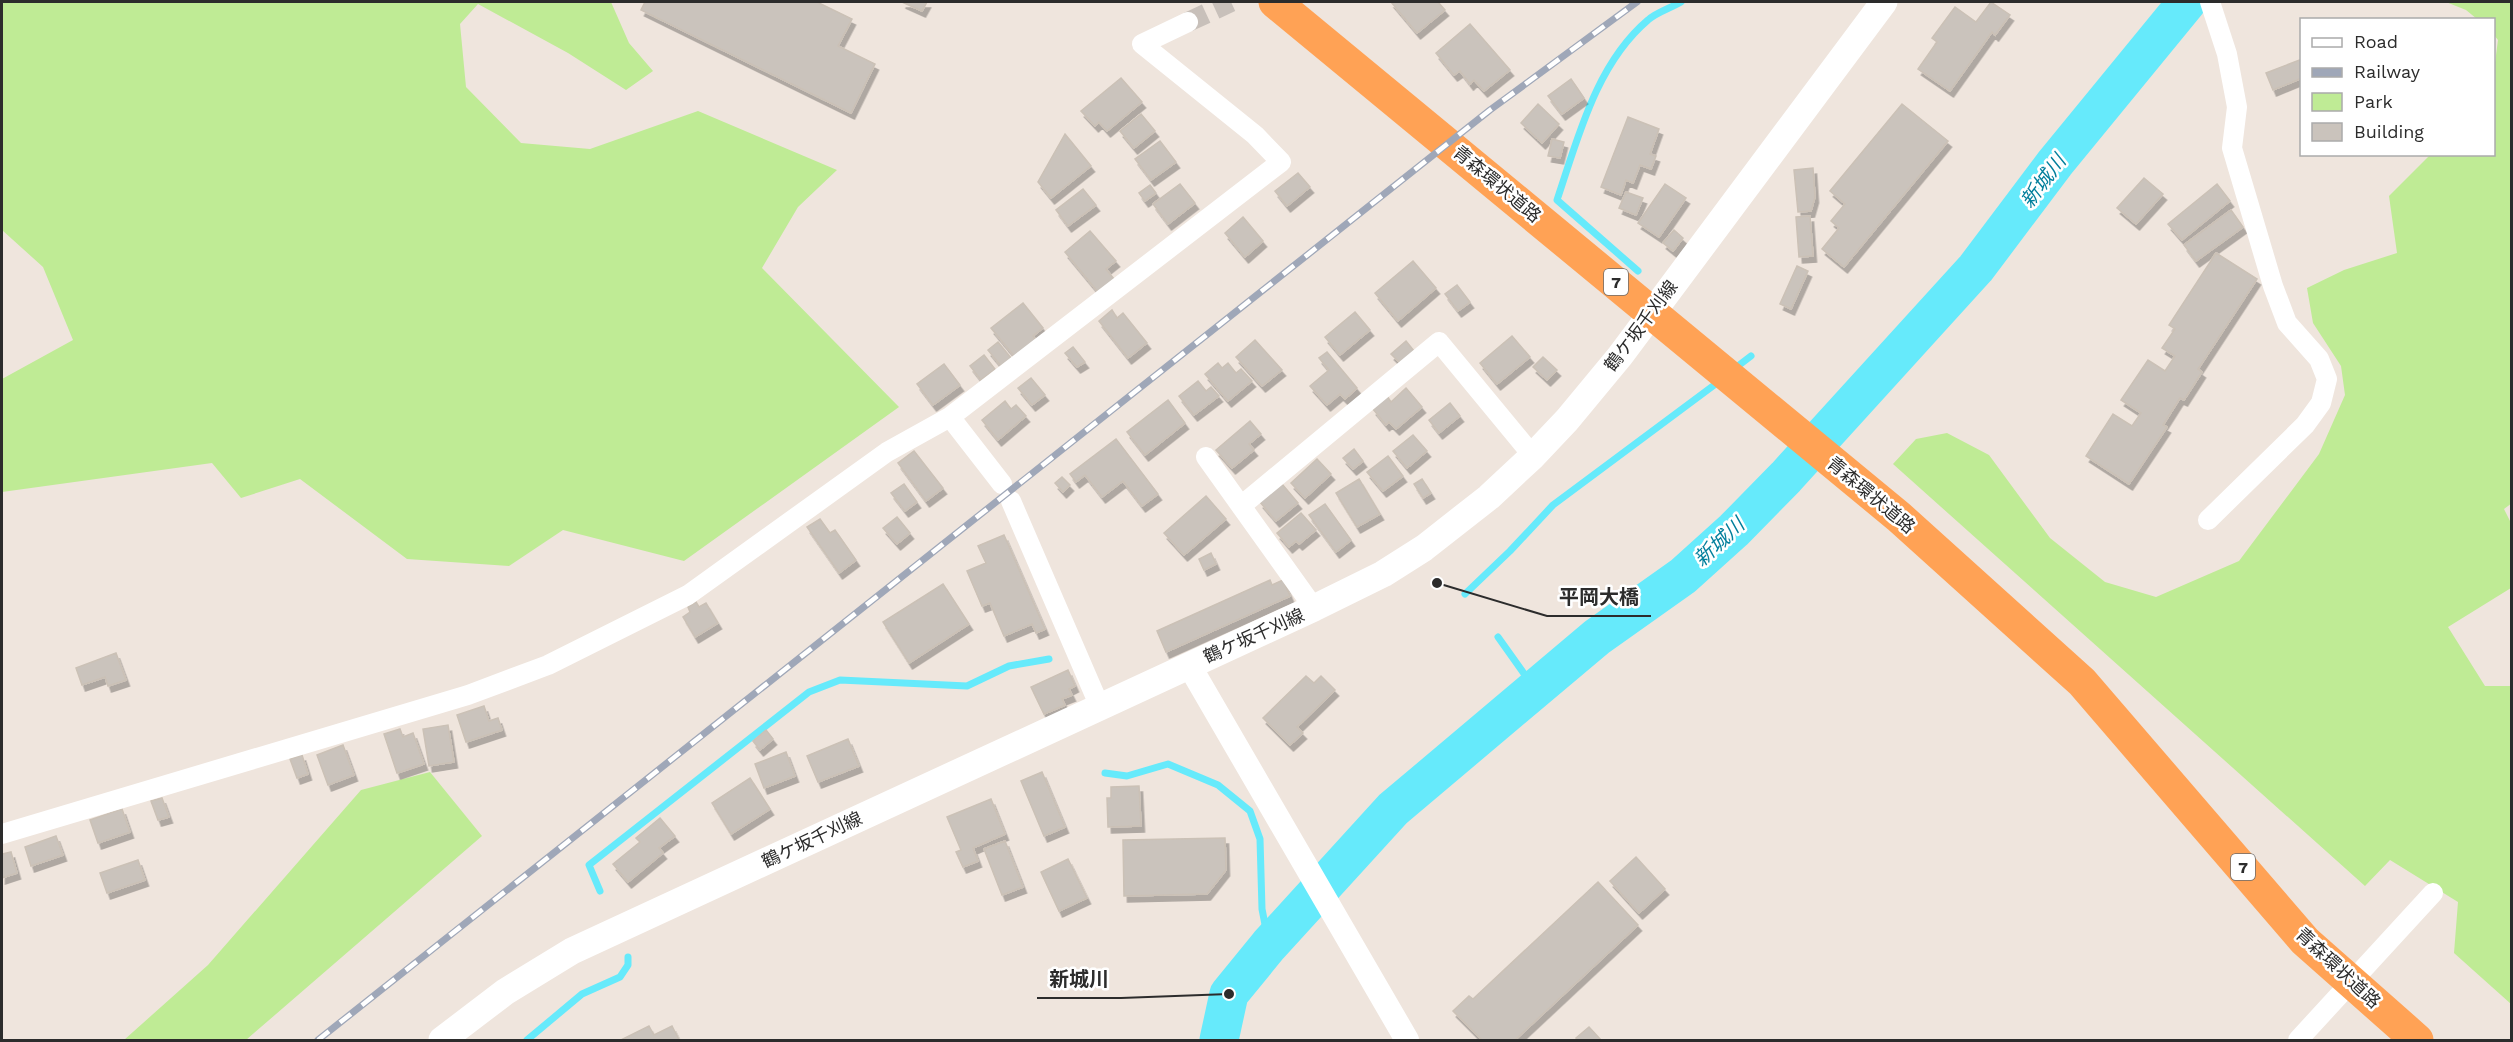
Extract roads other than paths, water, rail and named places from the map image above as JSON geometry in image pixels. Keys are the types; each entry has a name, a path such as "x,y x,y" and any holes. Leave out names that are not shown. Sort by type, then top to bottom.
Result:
{"highway":[{"name":"青森環状道路","path":"1275,2 1332,46 1899,518 2082,682 2305,941 2417,1041"}],"main road":[{"name":"鶴ケ坂千刈線","path":"442,1041 506,992 572,951 1314,609 1383,574 1424,548 1489,497 1567,420 1620,356 1884,2"}],"street":[{"path":"2208,520 2305,425 2321,403 2327,379 2319,359 2287,323 2273,286 2232,148 2236,107 2227,54 2210,2"},
{"path":"2,834 468,694 548,665 687,595 887,452 950,417 1281,162 1255,135 1142,45 1188,22"},
{"path":"1241,506 1439,342 1533,456"},
{"path":"950,417 1006,493 1100,707"},
{"path":"1206,457 1314,609"},
{"path":"1189,665 1407,1041"},
{"path":"2298,1041 2433,893"}],"waterway":[{"path":"1638,271 1557,200 1581,127 1602,80 1615,58 1648,20 1681,2"},
{"name":"新城川","path":"1219,1040 1229,994 1269,945 1393,809 1597,637 1683,576 1734,530 1786,477 1976,268 2055,163 2187,2"},
{"path":"1734,369 1751,356"},
{"path":"1465,594 1553,505 1721,380"},
{"path":"1498,637 1535,689"},
{"path":"600,891 589,865 809,692 840,680 967,686 1009,666 1049,659"},
{"path":"1105,773 1127,776 1168,764 1218,785 1250,811 1260,839 1262,909 1269,945"},
{"path":"527,1040 582,994 620,977 628,965 628,957"}],"tunnel":[{"path":"1188,22 1231,2"}],"railway":[{"path":"318,1040 1490,110 1637,2"}],"place":[{"name":"平岡大橋","path":"1437,583"},
{"name":"新城川","path":"1229,994"}]}
